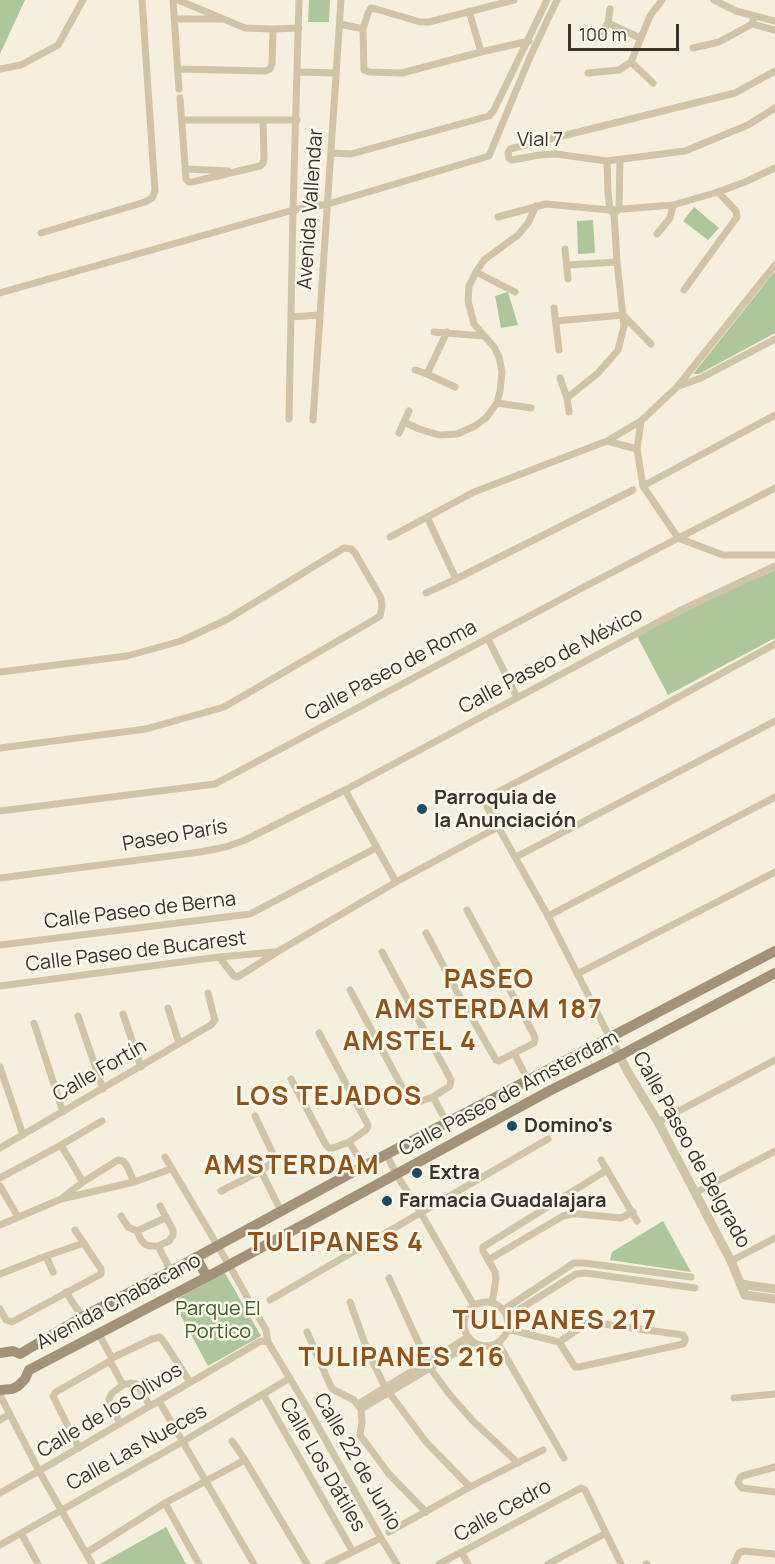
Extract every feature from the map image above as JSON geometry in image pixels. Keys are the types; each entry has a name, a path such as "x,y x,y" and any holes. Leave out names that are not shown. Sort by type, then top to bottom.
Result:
{"main road":[{"name":"Calle Paseo de Amsterdam","path":"216,1246 775,951"},
{"name":"Calle Paseo de Amsterdam","path":"229,1265 551,1090 775,974"},
{"name":"Avenida Chabacano","path":"0,1353 13,1351 20,1354 82,1317 171,1272 216,1246"},
{"path":"196,1257 207,1277"},
{"name":"Avenida Chabacano","path":"0,1390 18,1386 25,1380 29,1370 229,1265"},
{"path":"20,1354 29,1370"}],"street":[{"path":"0,69 21,65 58,45 83,0"},
{"path":"41,232 152,198 155,191 142,0"},
{"path":"173,0 179,89"},
{"path":"178,0 245,28 299,28"},
{"name":"Avenida Vallendar","path":"289,419 299,0"},
{"name":"Avenida Vallendar","path":"313,420 341,0"},
{"path":"514,0 429,22 420,22 371,9 363,29 364,70 402,73 529,41"},
{"path":"331,153 351,154 489,116 529,41 547,0"},
{"path":"0,293 293,210 328,204 489,156 530,57 557,0"},
{"path":"588,73 619,70 631,62 650,16 662,0"},
{"path":"714,0 736,11 775,21"},
{"path":"598,38 608,23 610,9"},
{"path":"470,11 481,52"},
{"path":"752,24 754,16"},
{"path":"175,19 223,19"},
{"path":"608,23 640,39"},
{"path":"340,24 363,29"},
{"path":"693,48 719,42 752,24 775,30"},
{"path":"178,69 265,71 270,69 273,29"},
{"path":"631,62 653,83"},
{"name":"Vial 7","path":"775,71 735,93 510,149 508,153 512,160 539,154 556,154 607,161 685,151 748,124 775,108"},
{"path":"297,72 336,73"},
{"path":"180,98 186,179 189,182 260,166 263,163 262,120"},
{"path":"182,120 297,120"},
{"path":"553,138 556,154"},
{"path":"615,211 620,160"},
{"path":"567,398 598,373 618,350 624,326 617,262 615,211 607,161"},
{"path":"186,169 238,171"},
{"path":"498,217 546,204 615,211 673,205 718,192 774,169"},
{"path":"684,290 737,217 736,211 718,192"},
{"path":"657,234 670,218 673,205"},
{"path":"404,422 439,435 458,434 486,418 497,403 501,391 502,372 499,357 494,347 474,324 468,301 469,286 484,260 518,235 528,223 536,206"},
{"path":"565,249 568,279"},
{"path":"567,265 617,262"},
{"path":"390,537 474,492 607,441 641,421 677,387 775,265"},
{"path":"476,272 515,292"},
{"path":"554,308 559,350"},
{"path":"291,317 320,315"},
{"path":"556,321 623,315"},
{"path":"623,315 651,344"},
{"path":"434,332 483,336"},
{"path":"427,374 447,332"},
{"path":"677,387 696,380 775,339"},
{"path":"415,370 455,387"},
{"path":"689,371 696,380"},
{"path":"560,378 569,412"},
{"path":"497,403 531,408"},
{"path":"399,433 409,411"},
{"path":"643,486 775,415"},
{"path":"641,421 637,449 643,486 678,538 723,555 775,555"},
{"path":"607,441 637,449"},
{"name":"Calle Paseo de Roma","path":"0,811 215,784 775,488"},
{"path":"426,593 633,490"},
{"path":"427,516 456,579"},
{"path":"0,672 127,656 181,641 226,620 344,549 351,549 381,598 380,616 224,707 146,729 0,747"},
{"name":"Calle Paseo de México","path":"345,790 679,611 775,566"},
{"path":"488,639 518,697"},
{"name":"Calle Paseo de Belgrado","path":"775,644 642,717 490,796 487,801 487,807 548,916 610,1038 658,1122 731,1261 746,1295 775,1299"},
{"path":"516,857 775,721"},
{"path":"345,790 396,882"},
{"name":"Paseo París","path":"0,878 226,847 245,840 345,790"},
{"path":"548,916 775,797"},
{"path":"219,957 237,977 396,882 498,826"},
{"name":"Calle Paseo de Berna","path":"0,945 250,914 376,848"},
{"path":"577,974 775,872"},
{"path":"426,933 496,1060 500,1061 534,1043 534,1035 467,910"},
{"name":"Calle Paseo de Bucarest","path":"0,986 219,957 277,952"},
{"path":"350,990 409,1100 416,1103 450,1086 451,1080 382,952"},
{"name":"Calle Fortín","path":"0,1148 211,1025 214,1020 208,993"},
{"path":"168,1008 179,1043"},
{"path":"123,1014 141,1067"},
{"path":"78,1016 103,1089"},
{"path":"34,1023 63,1112"},
{"path":"291,1079 326,1145 333,1149 350,1142 366,1130 367,1123 319,1033"},
{"path":"514,1053 528,1080"},
{"path":"658,1122 775,1060"},
{"path":"0,1067 23,1135"},
{"path":"433,1096 447,1123"},
{"path":"221,1191 261,1171 273,1162 274,1156 255,1116"},
{"path":"0,1178 102,1121"},
{"path":"270,1300 548,1139"},
{"path":"350,1142 364,1166"},
{"path":"61,1145 83,1182"},
{"path":"695,1193 775,1151"},
{"path":"387,1155 474,1306"},
{"name":"Calle 22 de Junio","path":"165,1157 266,1330 268,1342 397,1564"},
{"path":"61,1199 118,1160 123,1161 127,1166 134,1182"},
{"path":"601,1160 637,1221"},
{"path":"0,1225 61,1199 134,1182 171,1169"},
{"path":"492,1303 495,1272 483,1247 607,1170"},
{"path":"261,1171 281,1211"},
{"path":"0,1186 18,1217"},
{"path":"154,1246 169,1240 173,1235 173,1230 160,1206"},
{"path":"488,1260 563,1216 579,1214 621,1218 633,1212"},
{"path":"121,1216 128,1227 137,1231 141,1240 154,1246 171,1272"},
{"path":"137,1231 165,1218"},
{"path":"0,1309 9,1322 99,1276 102,1269 75,1230"},
{"path":"731,1261 775,1238"},
{"path":"0,1274 84,1243"},
{"path":"46,1256 53,1272"},
{"path":"503,1310 574,1263 691,1277"},
{"path":"507,1317 576,1274 585,1273 695,1288"},
{"path":"389,1278 429,1364 450,1395 472,1421 518,1462"},
{"path":"740,1284 775,1289"},
{"path":"66,1292 82,1317"},
{"path":"350,1302 368,1352 387,1390 426,1442 470,1487"},
{"path":"479,1303 492,1303 503,1310 507,1317 507,1329 506,1334 498,1343 484,1346 474,1342 468,1336 464,1322 474,1306 479,1303"},
{"path":"507,1329 559,1342 575,1367 683,1344 685,1338 683,1335 589,1322 559,1342"},
{"path":"307,1332 331,1387 349,1397 359,1406 362,1422 360,1435 389,1474 426,1512"},
{"path":"98,1333 123,1386"},
{"path":"359,1406 429,1364 468,1336"},
{"path":"79,1448 53,1396 111,1359 160,1337 190,1382"},
{"name":"Calle de los Olivos","path":"0,1493 261,1341 268,1342"},
{"path":"429,1364 474,1342"},
{"path":"498,1343 564,1458"},
{"name":"Calle Las Nueces","path":"0,1545 290,1378"},
{"path":"120,1424 109,1400 112,1393 123,1386 133,1383 140,1387 150,1406"},
{"path":"734,1398 775,1394"},
{"path":"0,1395 39,1471 92,1564"},
{"name":"Calle Los Dátiles","path":"263,1395 353,1552"},
{"path":"159,1401 254,1564"},
{"path":"0,1420 10,1414"},
{"path":"232,1441 307,1564"},
{"path":"389,1532 543,1450"},
{"path":"86,1553 165,1503 245,1460"},
{"path":"775,1467 742,1476 738,1483 742,1488 775,1492"},
{"name":"Calle Cedro","path":"439,1564 579,1488 583,1488 606,1533"},
{"path":"165,1503 200,1564"},
{"path":"21,1533 38,1564"},
{"path":"548,1564 606,1533 621,1564"},
{"path":"328,1564 381,1538"},
{"path":"734,1564 739,1553 743,1551 775,1554"},
{"path":"462,1553 468,1564"}],"green space":[{"path":"0,0 25,0 0,54"},
{"path":"309,0 330,0 329,22 308,22"},
{"path":"694,207 719,228 708,240 683,221"},
{"path":"593,220 595,253 578,254 577,221"},
{"path":"775,271 775,333 699,374 693,374"},
{"path":"508,292 518,325 501,328 495,296"},
{"path":"775,570 775,638 668,695 637,636 716,596"},
{"path":"663,1221 691,1272 610,1260 612,1252"},
{"name":"Parque El Portico","path":"225,1273 261,1336 208,1366 173,1301"},
{"path":"166,1527 186,1564 100,1564"}],"place":[{"name":"Parroquia de la Anunciación","path":"422,809"},
{"name":"Domino's","path":"512,1126"},
{"name":"Extra","path":"417,1173"},
{"name":"Farmacia Guadalajara","path":"387,1201"}],"district":[{"name":"PASEO AMSTERDAM 187","path":"489,996"},
{"name":"AMSTEL 4","path":"410,1043"},
{"name":"LOS TEJADOS","path":"329,1098"},
{"name":"AMSTERDAM","path":"292,1167"},
{"name":"TULIPANES 4","path":"336,1244"},
{"name":"TULIPANES 217","path":"555,1322"},
{"name":"TULIPANES 216","path":"402,1359"}]}
